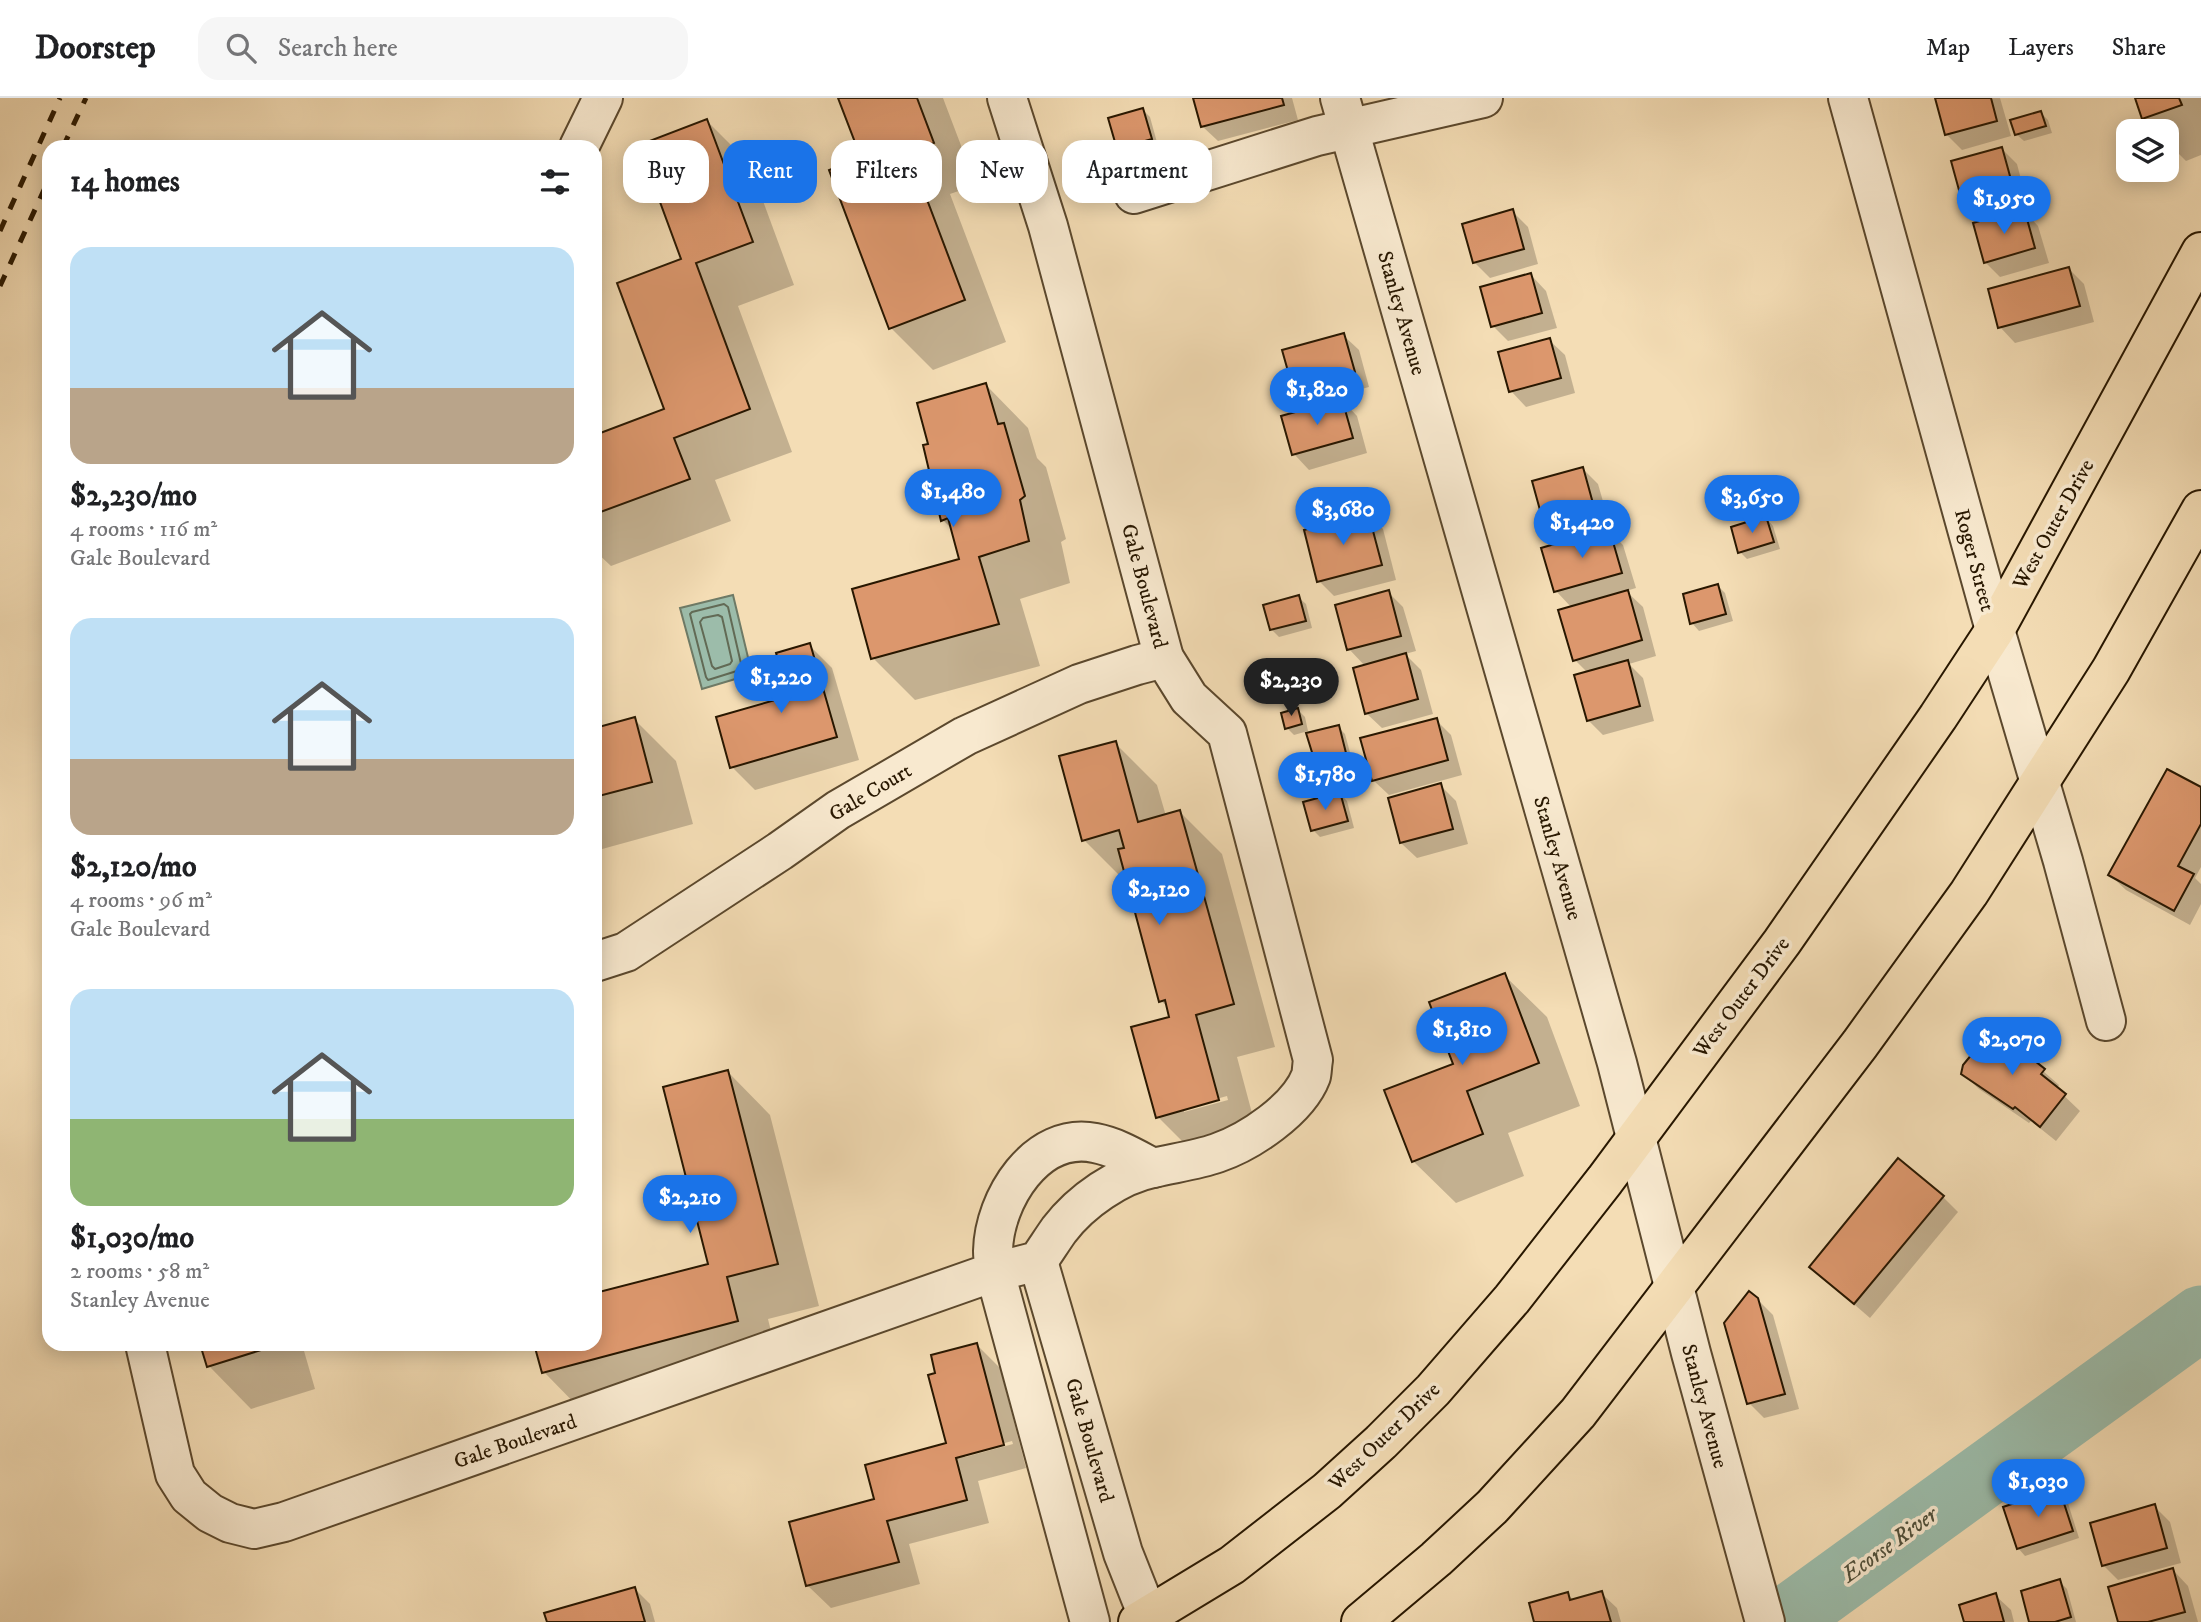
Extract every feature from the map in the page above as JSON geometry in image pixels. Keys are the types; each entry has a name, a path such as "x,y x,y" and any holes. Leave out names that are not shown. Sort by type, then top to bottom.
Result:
{"main road":[{"name":"West Outer Drive","path":"1143,1619 1232,1565 1328,1491 1381,1442 1433,1390 1512,1298 1605,1180 1635,1136 1782,942 1995,630 2201,252"},
{"path":"1361,1622 1436,1559 1492,1507 1578,1413 1860,1044 1962,904 2111,670 2201,510"}],"street":[{"path":"582,140 603,98"},
{"name":"Gale Boulevard","path":"147,1351 175,1474 189,1496 210,1513 230,1523 254,1529 284,1522 995,1272 1038,1261 1061,1228 1082,1207 1110,1186 1135,1171 1217,1153 1254,1135 1283,1114 1300,1095 1311,1076 1313,1060 1227,733 1189,698 1164,658 1048,226 1007,98"},
{"path":"1212,169 1317,136 1345,113 1483,98"},
{"name":"Roger Street","path":"1848,98 2106,1021"},
{"name":"Stanley Avenue","path":"1345,113 1617,1063 1690,1353 1763,1615"},
{"name":"Gale Court","path":"602,960 626,952 838,810 965,736 1079,684 1164,658"},
{"path":"1090,1622 995,1272 993,1249 999,1220 1011,1189 1030,1164 1051,1148 1092,1142 1120,1150 1153,1168"},
{"name":"Gale Boulevard","path":"1038,1261 1143,1619"}],"water":[{"path":"733,595 752,674 702,689 680,608"}],"building":[{"path":"838,98 917,98 933,140 854,140"},
{"path":"1193,98 1282,98 1284,105 1201,127"},
{"path":"1935,98 1991,98 1997,121 1945,135"},
{"path":"2135,98 2179,98 2182,105 2142,119"},
{"path":"1143,108 1152,139 1114,140 1108,118"},
{"path":"2041,111 2046,126 2015,135 2010,120"},
{"path":"707,119 723,162 723,203 738,203 753,242 696,263 750,409 674,438 690,479 602,511 602,432 664,409 617,283 681,259 660,203 709,203 709,140 652,140"},
{"path":"2002,147 2013,187 1962,201 1951,161"},
{"path":"841,203 928,203 965,300 889,329"},
{"path":"2024,208 2035,248 1984,263 1973,223"},
{"path":"1513,209 1524,249 1473,263 1462,224"},
{"path":"2069,267 2080,306 1998,328 1988,289"},
{"path":"1531,273 1542,313 1491,327 1480,287"},
{"path":"1344,333 1355,372 1293,389 1282,350"},
{"path":"1550,338 1561,378 1509,392 1498,352"},
{"path":"986,383 998,424 1004,423 1025,496 1020,500 1029,541 979,557 999,624 871,659 852,589 959,559 948,518 941,521 923,445 928,444 917,403"},
{"path":"1342,399 1353,438 1292,455 1281,416"},
{"path":"1583,467 1594,507 1543,521 1532,481"},
{"path":"1368,512 1382,565 1317,582 1304,530"},
{"path":"1766,516 1774,542 1738,553 1731,527"},
{"path":"1609,528 1622,573 1554,592 1541,548"},
{"path":"1718,584 1726,614 1690,624 1683,594"},
{"path":"1389,590 1401,636 1347,650 1335,605"},
{"path":"1628,590 1642,640 1573,661 1558,610"},
{"path":"1299,595 1306,621 1270,630 1263,605"},
{"path":"810,643 837,737 730,768 716,717 789,696 776,653"},
{"path":"1406,653 1418,699 1365,714 1353,668"},
{"path":"1628,660 1640,706 1587,721 1574,675"},
{"path":"1298,708 1302,724 1285,729 1281,713"},
{"path":"635,717 652,782 602,795 602,726"},
{"path":"1437,718 1448,760 1372,781 1360,738"},
{"path":"1339,725 1346,753 1315,762 1306,733"},
{"path":"1116,741 1138,822 1180,810 1234,1004 1196,1015 1219,1100 1156,1118 1131,1027 1169,1017 1165,1000 1159,1002 1118,849 1124,848 1119,830 1082,841 1059,756"},
{"path":"2167,769 2201,787 2201,824 2178,866 2194,874 2174,911 2108,875"},
{"path":"1441,783 1453,829 1400,843 1388,798"},
{"path":"1340,792 1348,821 1311,831 1303,802"},
{"path":"1505,973 1539,1063 1467,1091 1483,1134 1412,1162 1384,1090 1453,1064 1429,1002"},
{"path":"1995,1026 2004,1026 2010,1033 2010,1041 2045,1069 2041,1074 2066,1094 2040,1127 2015,1107 2013,1109 1961,1074 1963,1065"},
{"path":"728,1070 778,1264 727,1277 738,1321 542,1373 536,1351 602,1351 602,1291 708,1264 663,1087"},
{"path":"1898,1158 1944,1196 1854,1304 1809,1267"},
{"path":"1749,1291 1758,1298 1785,1394 1747,1404 1724,1323"},
{"path":"977,1343 1004,1445 956,1458 967,1500 887,1521 899,1562 806,1586 789,1522 874,1499 865,1465 946,1443 928,1375 935,1373 931,1355"},
{"path":"202,1351 258,1351 207,1367"},
{"path":"2059,1488 2073,1531 2017,1549 2003,1507"},
{"path":"2155,1504 2167,1548 2102,1566 2090,1523"},
{"path":"2173,1568 2185,1612 2148,1622 2118,1622 2108,1587"},
{"path":"2060,1579 2071,1617 2055,1622 2029,1622 2021,1591"},
{"path":"635,1587 645,1622 547,1622 544,1613"},
{"path":"1602,1591 1611,1622 1534,1622 1529,1603 1568,1592 1570,1600"},
{"path":"1996,1593 2004,1622 1964,1622 1959,1605"}],"waterway":[{"name":"Ecorse River","path":"1782,1622 2201,1318"}],"railway":[{"path":"0,231 60,98"},
{"path":"66,140 86,98"},
{"path":"0,286 42,194"}]}
